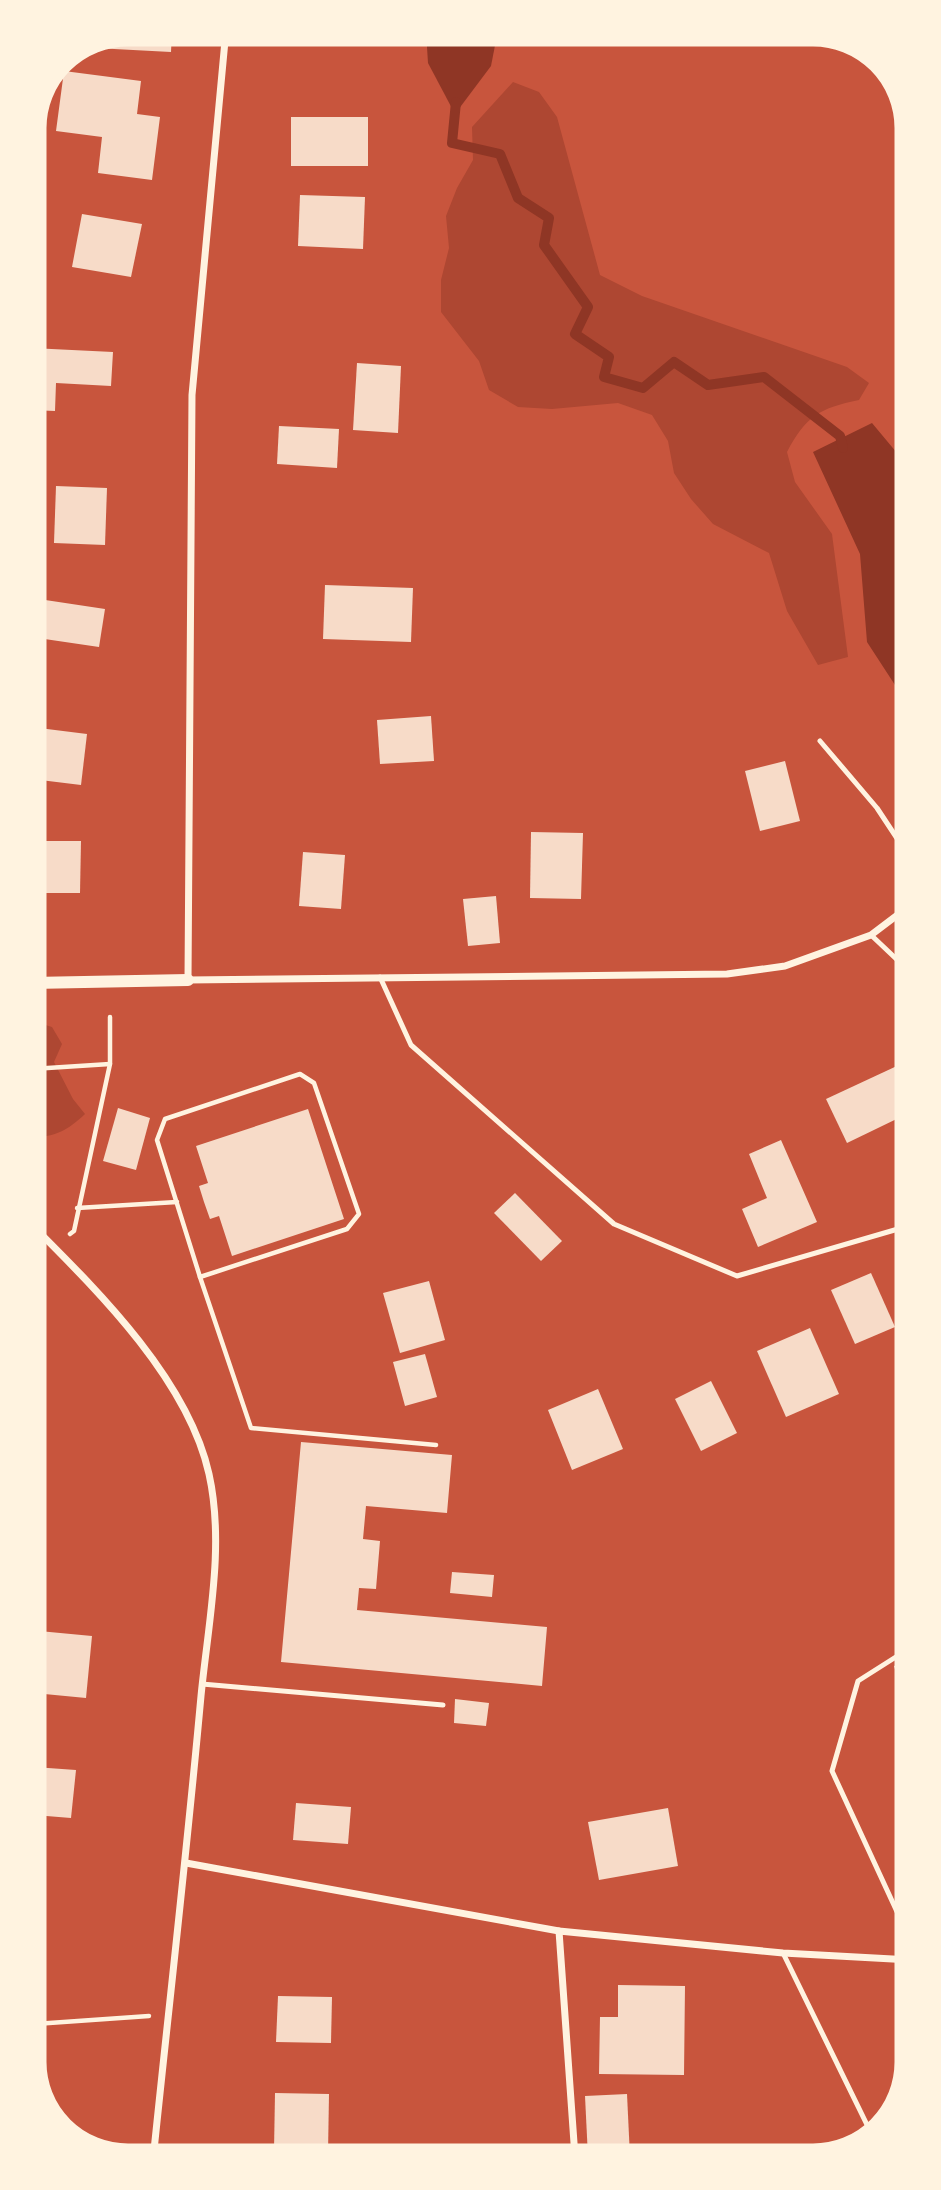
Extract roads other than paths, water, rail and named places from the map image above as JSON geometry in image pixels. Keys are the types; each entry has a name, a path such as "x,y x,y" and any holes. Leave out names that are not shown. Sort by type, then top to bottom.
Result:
{"street":[{"path":"188,980 192,395 225,42"},
{"path":"42,983 380,976 727,974 785,966 871,934 899,914"},
{"path":"42,1235 130,1333 163,1375 189,1421 209,1473 216,1530 186,1863 154,2148"},
{"path":"186,1863 559,1931 783,1953 899,1959"},
{"path":"559,1931 574,2148"}],"lane":[{"path":"820,741 877,808 899,841"},
{"path":"871,934 899,961"},
{"path":"380,976 411,1045 614,1224 737,1276 898,1229"},
{"path":"899,1655 858,1681 832,1771 899,1916"},
{"path":"202,1684 443,1705"},
{"path":"783,1953 868,2127"}],"waterway":[{"path":"456,102 452,143 500,154 518,198 549,218 544,245 588,307 575,334 609,357 604,377 643,388 674,362 708,385 764,377 840,436 843,448"}]}
